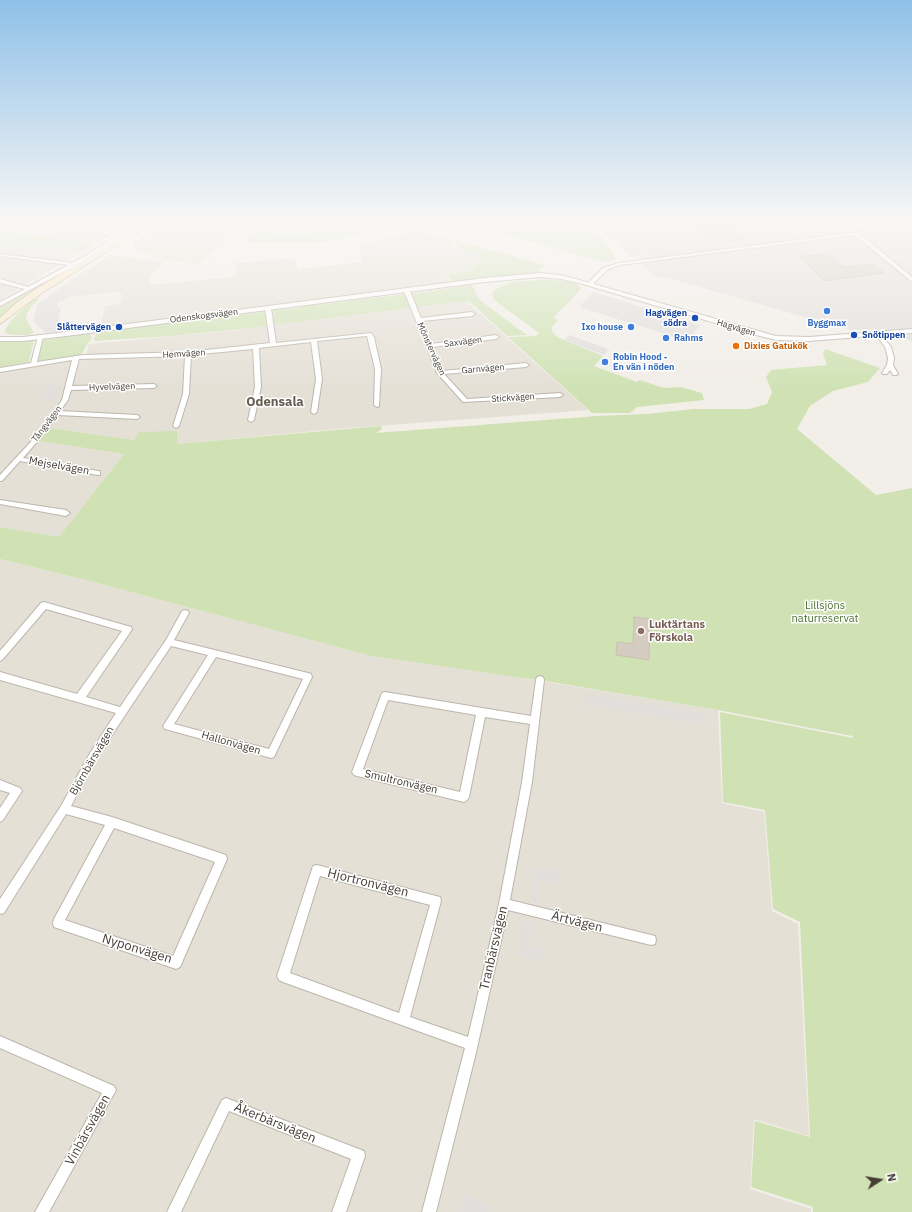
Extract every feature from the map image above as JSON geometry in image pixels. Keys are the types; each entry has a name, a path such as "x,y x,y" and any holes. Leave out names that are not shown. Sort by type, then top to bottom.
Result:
{"main road":[{"path":"0,322 24,301 58,278"},
{"path":"0,332 20,308 59,278"}],"street":[{"path":"0,304 50,278"},
{"name":"Odenskogsvägen","path":"0,340 38,337 510,278"},
{"name":"Odenskogsvägen","path":"563,278 590,284"},
{"path":"590,284 596,278"},
{"path":"0,281 28,288"},
{"name":"Hagvägen","path":"590,284 776,338 809,339 912,331"},
{"name":"Mönstervägen","path":"406,291 440,372 465,401"},
{"path":"268,308 273,345"},
{"path":"419,320 472,314"},
{"name":"Odenskogsvägen","path":"0,332 10,336 38,337"},
{"name":"Hemvägen","path":"0,370 76,358 188,354 369,334 378,369 377,405"},
{"path":"878,334 888,347 891,358 890,365 885,373"},
{"path":"34,364 38,337"},
{"name":"Saxvägen","path":"430,346 496,337"},
{"path":"314,340 319,379 314,412"},
{"path":"251,420 258,387 256,347"},
{"path":"176,426 186,394 188,354"},
{"name":"Tångvägen","path":"0,479 41,434 56,413 69,388 76,358"},
{"name":"Garnvägen","path":"440,372 526,365"},
{"path":"890,365 894,374"},
{"name":"Hyvelvägen","path":"69,388 154,386"},
{"name":"Stickvägen","path":"465,401 560,395"},
{"path":"56,413 137,417"},
{"name":"Mejselvägen","path":"19,458 98,473"},
{"path":"0,502 66,513"},
{"path":"0,657 44,605 128,629 78,699"},
{"name":"Björnbärsvägen","path":"1,905 64,809 94,756 122,711 169,642 185,613"},
{"name":"Hallonvägen","path":"169,642 214,653 308,677 271,754 168,726 214,653"},
{"path":"0,676 122,711"},
{"name":"Tranbärsvägen","path":"429,1212 472,1044 504,904 527,782 540,680"},
{"name":"Smultronvägen","path":"481,712 464,797 356,772 385,696 481,712 534,721"},
{"path":"0,785 17,791 0,816"},
{"name":"Nyponvägen","path":"64,809 112,822 222,859 176,963 58,923 112,822"},
{"name":"Hjortronvägen","path":"403,1020 436,901 317,870 283,976 403,1020 472,1044"},
{"name":"Ärtvägen","path":"504,904 651,940"},
{"name":"Vinbärsvägen","path":"0,1042 110,1090 42,1212"},
{"name":"Åkerbärsvägen","path":"174,1212 226,1104 359,1156 339,1212"}],"shaded area":[{"path":"0,278 38,278 0,300"},
{"path":"75,278 150,278 149,285 229,278 447,278 450,284 100,329 105,306 120,304 122,294 116,292 68,297 78,290 64,285"},
{"path":"666,278 912,278 912,342 882,329 851,330"},
{"path":"64,285 80,289 63,301 58,301 57,308 61,308 58,322 89,322 88,328 46,333 33,321 37,305"},
{"path":"593,292 700,325 688,341 582,308 580,306"},
{"path":"466,301 588,410 336,429 177,444 177,431 134,440 50,428 69,398 79,362 86,355 89,344 208,333"},
{"path":"569,335 608,349 605,355 590,350 565,340"},
{"path":"72,361 62,400 39,433 0,475 0,372"},
{"path":"61,385 60,389 57,389 55,397 58,397 56,401 42,400 46,386"},
{"path":"39,441 124,454 59,538 0,527 0,484"},
{"path":"0,559 86,580 371,656 511,676 718,710 722,803 764,812 772,911 798,924 809,1136 754,1119 750,1189 811,1209 811,1212 0,1212"},
{"path":"585,694 708,714 708,726 584,705"},
{"path":"535,868 559,872 557,884 541,880 538,904 531,901"},
{"path":"525,919 532,921 528,946 545,951 544,961 519,955"},
{"path":"464,1194 493,1208 492,1212 459,1212"}],"green space":[{"path":"51,278 52,278 0,319 0,306"},
{"path":"449,278 500,278 451,283"},
{"path":"551,279 575,283 581,289 553,318 558,320 552,327 552,331 559,338 603,356 594,366 637,382 640,380 664,388 680,387 702,393 704,400 637,407 630,413 592,413 508,337 536,336 539,333 494,300 492,294 494,290 511,282"},
{"path":"469,285 473,286 478,298 481,301 527,335 507,336 470,302 466,301 274,325 273,310 291,309"},
{"path":"34,299 39,299 30,308 26,319 33,333 29,335 16,335 4,332 10,321"},
{"path":"263,312 265,313 267,326 172,336 94,341 96,333 133,327"},
{"path":"90,333 92,338 81,356 38,362 43,340"},
{"path":"34,340 29,362 0,367 0,341"},
{"name":"Lillsjöns naturreservat","path":"825,349 880,368 868,382 833,391 810,406 797,429 876,495 912,488 912,1212 813,1212 813,1207 751,1187 755,1121 810,1137 800,922 773,909 765,810 723,802 720,712 853,738 850,723 852,736 718,710 551,682 371,656 86,580 0,559 0,527 59,537 124,454 39,441 50,428 134,440 139,432 177,431 177,444 381,426 382,429 376,433 597,416 646,414 694,409 749,409 767,404 772,392 766,377 771,370 827,365 823,354"}],"building":[{"path":"821,278 850,278 825,281"},
{"name":"Luktärtans Förskola","path":"634,617 650,619 649,660 616,655 617,642 633,644"}],"place":[{"name":"Byggmax","path":"827,311"},
{"name":"Hagvägen södra","path":"695,318"},
{"name":"Slåttervägen","path":"119,327"},
{"name":"Ixo house","path":"631,327"},
{"name":"Snötippen","path":"854,335"},
{"name":"Rahms","path":"666,338"},
{"name":"Dixies Gatukök","path":"736,346"},
{"name":"Robin Hood - En vän i nöden","path":"605,362"},
{"name":"Luktärtans Förskola","path":"641,631"}],"district":[{"name":"Odensala","path":"275,402"}]}
